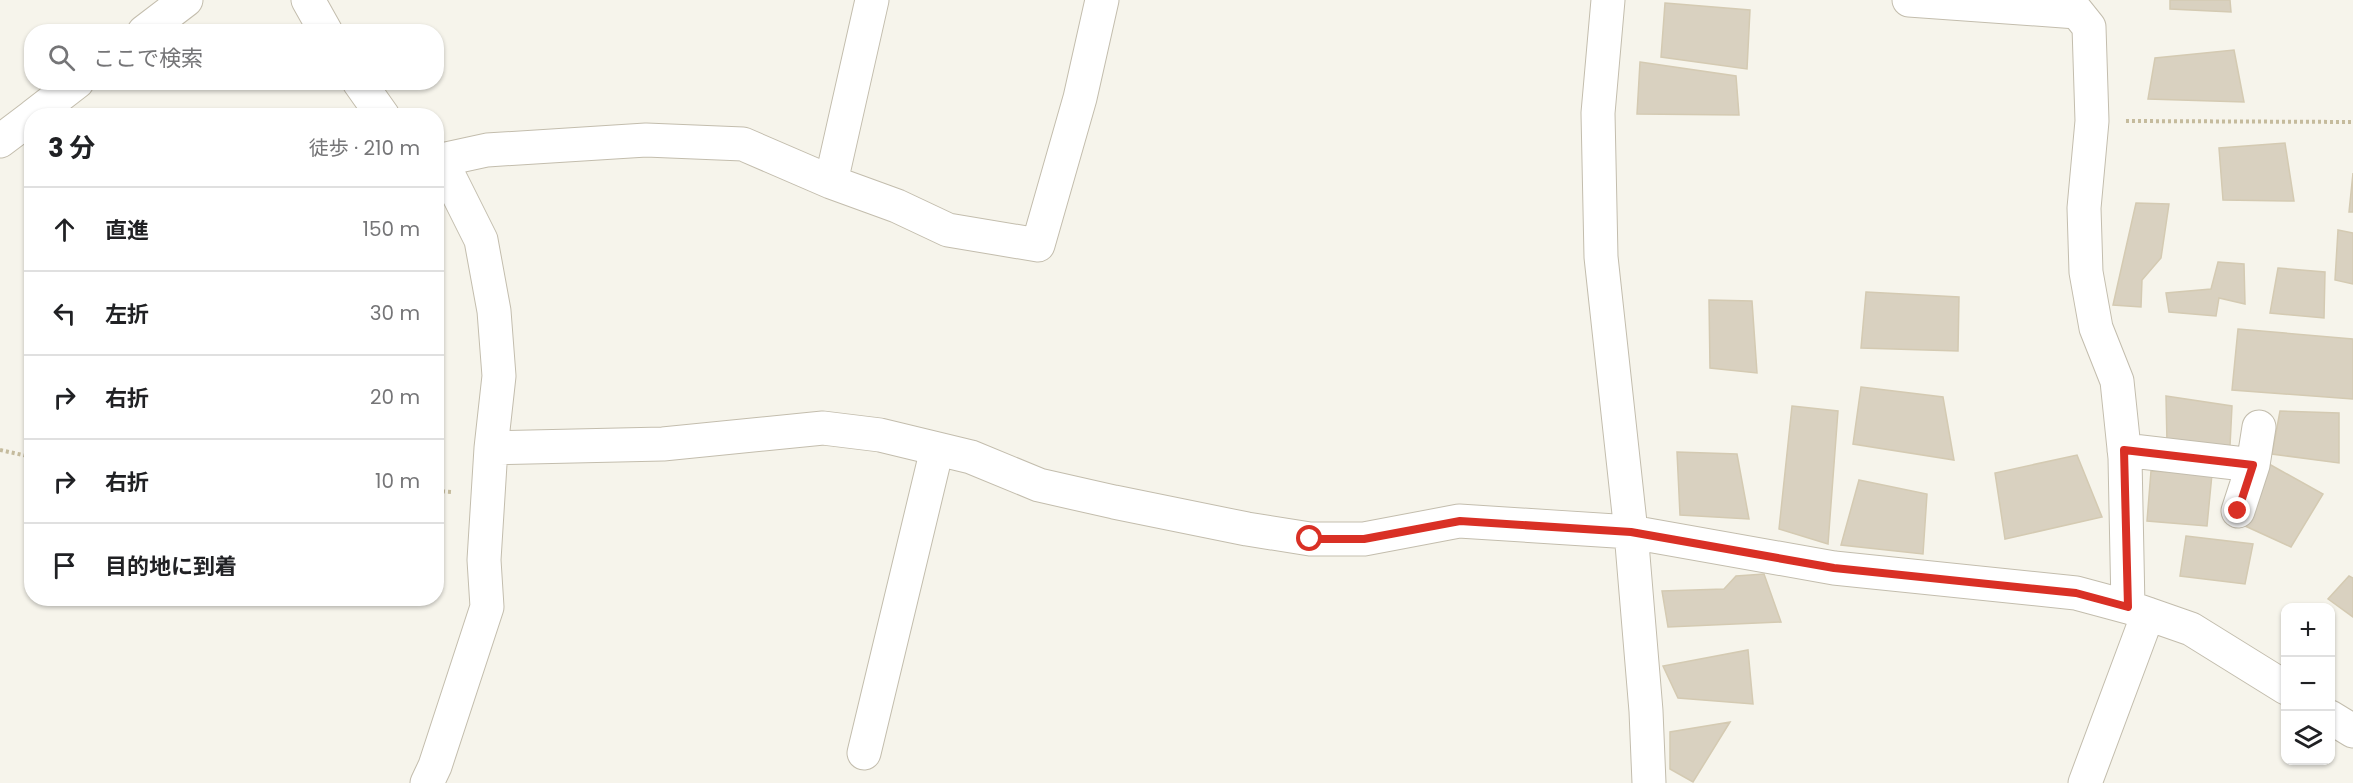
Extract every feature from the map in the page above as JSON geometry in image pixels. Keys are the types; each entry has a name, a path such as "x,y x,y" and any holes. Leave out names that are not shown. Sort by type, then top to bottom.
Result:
{"street":[{"path":"154,24 186,0"},
{"path":"308,0 322,24"},
{"path":"831,182 872,0"},
{"path":"444,158 487,150 646,140 743,144 831,182 897,206 948,230 1038,245 1080,98 1102,0"},
{"path":"1608,0 1598,113 1601,257 1631,532 1646,711 1649,783"},
{"path":"1909,0 2077,12 2089,27 2092,121 2084,208 2086,272 2096,328 2117,381 2138,611 2085,783"},
{"path":"43,108 66,90"},
{"path":"365,90 377,108"},
{"path":"0,141 24,122"},
{"path":"427,783 435,766 487,607 484,560 491,448 499,376 494,311 481,240 444,169"},
{"path":"2238,511 2253,465 2259,427"},
{"path":"491,448 663,444 823,428 880,435 937,448 971,457 1039,485 1247,529 1310,539 1364,539 1460,521 1631,532 1834,568 2076,593 2191,629 2281,685"},
{"path":"864,753 937,448"},
{"path":"2124,450 2253,465"},
{"path":"2335,720 2353,731"}],"path":[{"path":"2092,121 2353,122"},
{"path":"0,450 24,455"}],"building":[{"path":"2170,0 2230,0 2231,12 2170,9"},
{"path":"1665,3 1750,10 1747,69 1661,57"},
{"path":"2234,50 2244,102 2148,99 2155,58"},
{"path":"1640,62 1736,76 1739,115 1637,114"},
{"path":"2285,143 2294,201 2223,200 2219,148"},
{"path":"2353,173 2353,212 2349,212"},
{"path":"2136,203 2169,204 2161,258 2142,280 2141,307 2113,305"},
{"path":"2338,230 2353,233 2353,284 2335,280"},
{"path":"2218,262 2244,264 2245,304 2219,298 2216,316 2169,312 2166,293 2211,289"},
{"path":"2278,268 2325,272 2324,318 2270,313"},
{"path":"1866,292 1959,297 1958,351 1861,348"},
{"path":"1709,300 1752,301 1757,373 1710,368"},
{"path":"2238,329 2353,339 2353,399 2232,390"},
{"path":"1861,387 1943,397 1954,460 1853,444"},
{"path":"2166,396 2232,406 2230,446 2167,443"},
{"path":"1792,406 1838,411 1828,544 1779,529"},
{"path":"2280,411 2339,413 2339,463 2272,454"},
{"path":"1677,452 1737,454 1749,519 1680,515"},
{"path":"2077,455 2102,517 2005,539 1995,473"},
{"path":"2269,464 2323,494 2291,547 2243,525"},
{"path":"2151,471 2212,474 2207,526 2147,521"},
{"path":"1859,480 1927,494 1923,554 1841,545"},
{"path":"2186,536 2253,544 2245,584 2180,576"},
{"path":"1764,574 1781,622 1668,627 1662,591 1724,589 1736,576"},
{"path":"2349,576 2353,578 2353,617 2328,599"},
{"path":"1748,650 1753,704 1678,698 1663,666"},
{"path":"1730,722 1693,782 1670,769 1670,732"}],"route":[{"path":"1310,539 1364,539 1460,521 1631,532 1834,568 2076,593 2128,607 2124,450 2253,465 2238,511"}]}
